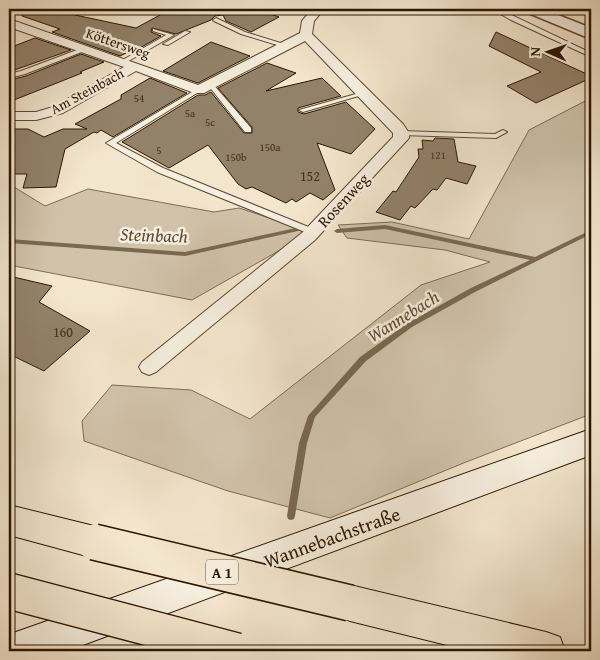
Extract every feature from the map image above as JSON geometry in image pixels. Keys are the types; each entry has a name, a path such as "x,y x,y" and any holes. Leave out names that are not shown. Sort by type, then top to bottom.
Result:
{"highway":[{"name":"A 1","path":"9,520 546,651"},
{"path":"9,591 237,651"}],"main road":[{"name":"Wannebachstraße","path":"16,651 591,442"}],"street":[{"path":"306,35 308,21 318,9"},
{"path":"531,9 591,34"},
{"name":"Köttersweg","path":"9,23 205,87"},
{"path":"9,34 24,28"},
{"path":"205,87 306,35"},
{"path":"306,35 365,93 402,133"},
{"name":"Am Steinbach","path":"9,116 36,116 58,110 130,64"},
{"name":"Rosenweg","path":"149,367 313,232 401,138 402,133"}],"lane":[{"path":"495,9 591,55"},
{"path":"216,20 243,33 284,45"},
{"path":"130,64 171,35 155,30"},
{"path":"130,64 187,32"},
{"path":"9,76 22,73 85,49"},
{"path":"248,130 205,87 110,143 160,170 313,232"},
{"path":"303,110 365,93"},
{"path":"402,133 496,136 503,132"}],"shaded area":[{"path":"591,98 591,414 466,462 330,518 228,491 84,441 82,421 112,385 191,390 250,419 421,285 490,262 445,250 347,238 338,225 392,222 469,239 529,130"},
{"path":"9,184 45,206 88,189 214,212 239,208 312,232 192,300 9,265"}],"building":[{"path":"24,9 47,9 136,28 171,9 257,9 279,17 251,32 226,21 223,15 215,16 211,20 176,34 152,28 151,32 161,36 131,53 128,52 120,56 52,32 60,29 22,16"},
{"path":"496,32 591,76 591,78 536,103 507,86 541,72 489,46"},
{"path":"35,38 71,50 9,72 9,48"},
{"path":"211,42 250,56 198,83 163,71"},
{"path":"81,54 104,62 80,72 82,73 9,102 9,80 26,76"},
{"path":"267,63 296,73 266,91 322,78 341,96 298,108 298,112 304,114 346,102 375,129 351,154 317,143 335,190 323,200 310,193 296,202 292,199 286,203 252,187 246,189 238,184 208,145 169,168 122,142 198,95 205,95 211,92 244,133 252,133 252,127 218,88"},
{"path":"150,78 187,93 113,137 101,130 65,149 56,187 23,188 27,174 9,174 9,129 28,129 44,137 63,129 87,129 75,124 121,99 121,95"},
{"path":"435,138 454,139 458,162 476,166 467,184 446,178 437,190 433,189 415,208 411,206 400,220 376,212 393,191 396,192 419,157 418,149 423,149 422,140 433,141"},
{"path":"9,276 52,286 39,302 90,331 44,371 9,354"}],"waterway":[{"name":"Steinbach","path":"337,231 385,227 536,259"},
{"name":"Steinbach","path":"9,241 185,254 296,230"},
{"name":"Wannebach","path":"291,516 303,443 312,416 363,359 410,325 473,290 591,232"}]}
